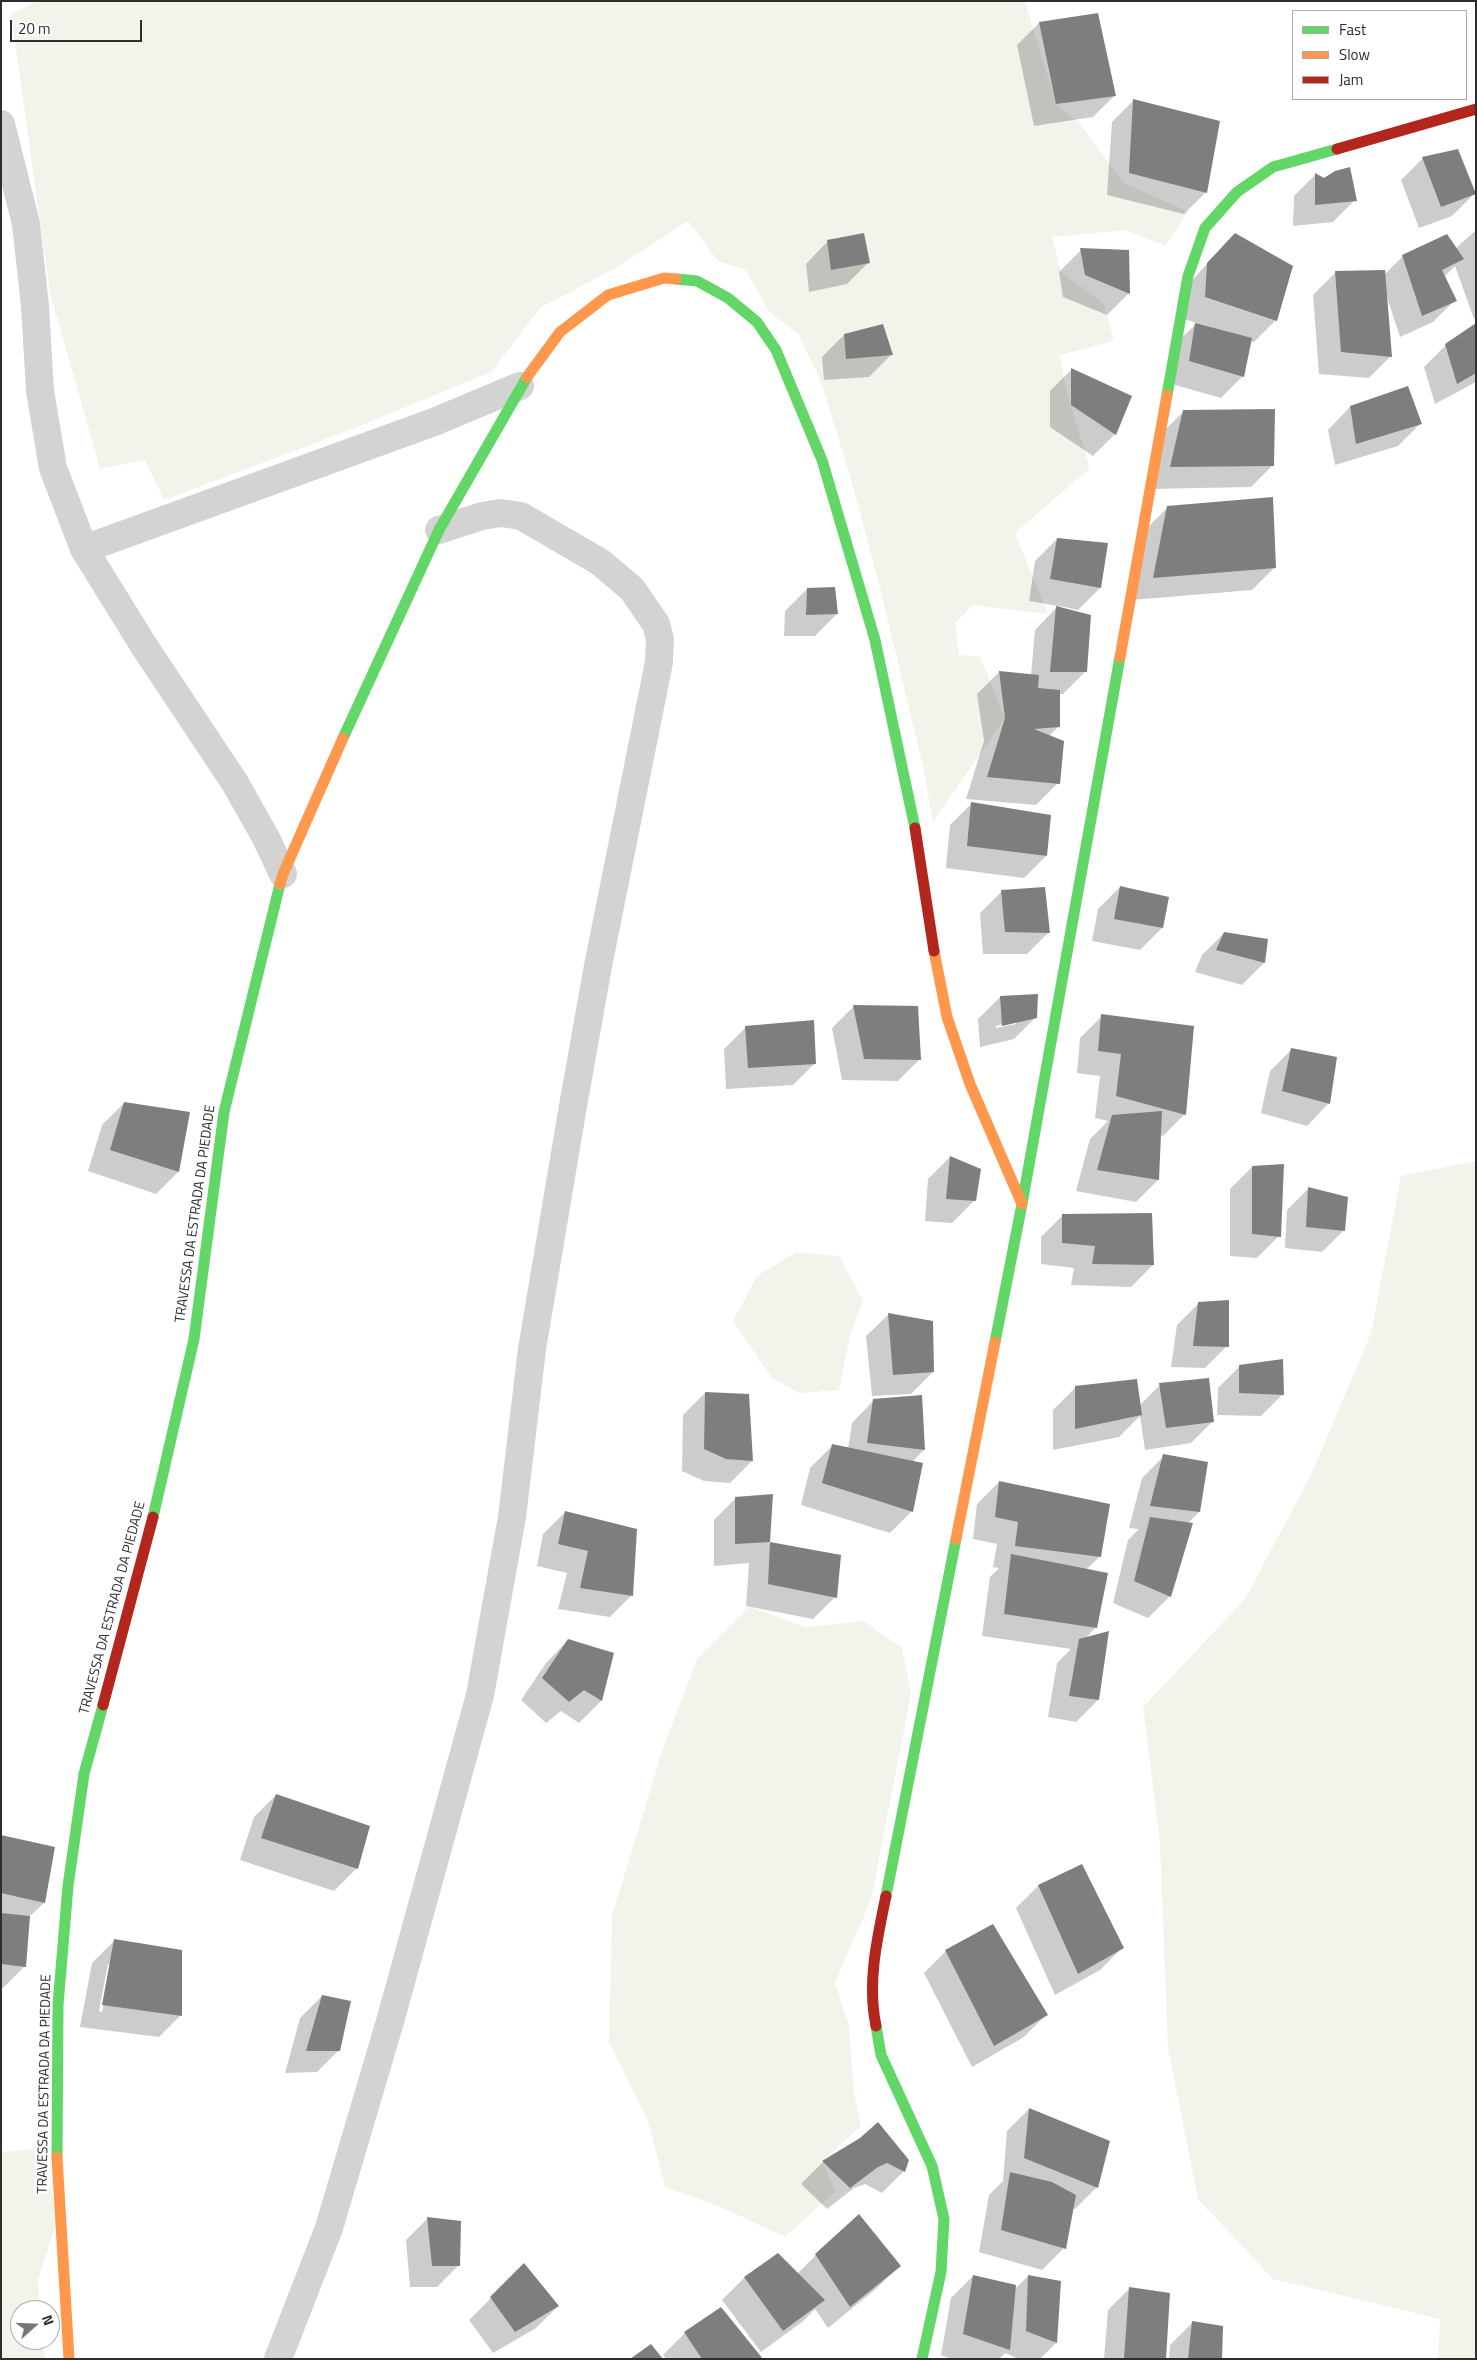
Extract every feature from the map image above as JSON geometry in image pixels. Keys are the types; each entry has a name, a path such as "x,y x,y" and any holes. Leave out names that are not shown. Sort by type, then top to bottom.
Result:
{"street":[{"path":"922,2359 941,2272 944,2219 932,2166 881,2055 870,2002 876,1944 1022,1204 1188,276 1205,228 1237,192 1273,168 1476,109"},
{"path":"1,124 26,224 35,306 40,391 53,468 84,549 144,646 235,784 266,838 283,874"},
{"name":"TRAVESSA DA ESTRADA DA PIEDADE","path":"69,2359 57,2177 58,2005 68,1886 82,1783 149,1536 194,1339 224,1112 283,874 358,704 439,530 520,386 560,332 608,295 664,278 697,281 728,298 757,322 776,350 822,460 875,640 915,829 931,937 947,1017 970,1084 1022,1204"},
{"path":"84,549 434,422 520,386"},
{"path":"278,2359 329,2228 391,2018 480,1695 512,1518 532,1349 573,1106 598,966 659,662 660,639 652,616 632,589 600,562 520,516 502,513 482,516 439,530"}],"shaded area":[{"path":"38,1 1025,1 1056,104 1079,123 1124,183 1188,212 1165,246 1126,230 1052,237 1061,272 1104,304 1114,341 1060,355 1066,389 1090,468 1015,533 1048,614 973,605 955,623 959,655 980,657 1005,718 933,822 924,771 880,588 851,479 821,382 799,335 769,312 746,270 718,261 688,221 614,269 540,308 491,372 352,429 164,500 145,460 100,469 50,293 11,14"},
{"path":"1476,1161 1476,2359 1438,2359 1440,2319 1273,2279 1198,2199 1168,2048 1160,1843 1143,1707 1245,1599 1311,1475 1371,1333 1401,1176"},
{"path":"796,1252 839,1256 863,1301 850,1335 839,1390 799,1393 772,1378 733,1321 757,1276"},
{"path":"749,1607 806,1627 864,1621 902,1648 911,1694 871,1900 835,1983 849,2026 854,2094 861,2126 822,2161 835,2192 785,2237 721,2207 665,2187 648,2121 609,2042 612,1916 662,1751 697,1659"},
{"path":"37,2149 59,2216 38,2279 39,2300 10,2300 10,2350 44,2350 45,2359 1,2359 1,2152"}],"building":[{"path":"1098,13 1116,96 1056,104 1039,22"},
{"path":"1133,99 1220,121 1207,193 1129,173"},
{"path":"1458,149 1476,194 1441,207 1422,157"},
{"path":"1350,167 1357,201 1315,205 1315,173 1324,178 1335,171"},
{"path":"864,233 870,263 831,270 827,240"},
{"path":"1235,233 1293,266 1277,321 1205,297 1207,263"},
{"path":"1447,234 1464,259 1442,270 1457,301 1422,316 1402,255"},
{"path":"1080,248 1129,250 1130,294 1085,275"},
{"path":"1385,270 1392,357 1341,352 1335,271"},
{"path":"1195,323 1252,338 1244,377 1189,361"},
{"path":"1476,323 1476,373 1457,384 1445,344"},
{"path":"883,324 893,355 846,359 844,334"},
{"path":"1071,368 1132,396 1116,435 1071,405"},
{"path":"1408,386 1422,424 1356,444 1350,406"},
{"path":"1275,409 1274,466 1170,467 1183,410"},
{"path":"1273,497 1276,568 1153,578 1167,506"},
{"path":"1057,538 1108,543 1101,588 1050,579"},
{"path":"835,587 838,614 806,615 807,588"},
{"path":"1056,606 1091,615 1087,672 1050,672"},
{"path":"999,671 1039,675 1038,688 1060,690 1060,727 1034,729 1064,741 1060,784 987,777 1005,718"},
{"path":"971,802 1051,815 1047,856 967,846"},
{"path":"1120,886 1169,897 1163,928 1114,919"},
{"path":"1045,887 1050,933 1005,932 1001,890"},
{"path":"1224,932 1268,939 1265,963 1216,950"},
{"path":"1038,994 1037,1018 1002,1026 1000,996"},
{"path":"853,1005 918,1006 921,1060 864,1059"},
{"path":"1101,1014 1194,1026 1186,1115 1116,1096 1121,1054 1098,1051"},
{"path":"814,1020 816,1064 748,1068 745,1026"},
{"path":"1291,1048 1337,1057 1330,1104 1282,1091"},
{"path":"124,1102 190,1112 179,1172 110,1150"},
{"path":"1162,1111 1159,1180 1097,1170 1112,1115"},
{"path":"950,1156 981,1169 976,1201 946,1199"},
{"path":"1284,1164 1281,1237 1252,1234 1252,1166"},
{"path":"1308,1187 1348,1197 1345,1231 1306,1227"},
{"path":"1152,1213 1154,1265 1092,1264 1095,1246 1062,1243 1062,1214"},
{"path":"1229,1300 1229,1347 1193,1346 1198,1302"},
{"path":"888,1313 933,1321 934,1372 893,1375"},
{"path":"1283,1359 1284,1395 1239,1393 1239,1365"},
{"path":"1209,1378 1214,1422 1166,1428 1159,1383"},
{"path":"1137,1379 1142,1415 1075,1429 1075,1386"},
{"path":"705,1392 749,1394 753,1461 726,1459 704,1449"},
{"path":"922,1395 925,1450 867,1443 873,1399"},
{"path":"832,1444 923,1463 913,1512 822,1483"},
{"path":"1163,1454 1208,1462 1200,1512 1150,1506"},
{"path":"999,1481 1110,1504 1101,1557 1015,1546 1018,1522 995,1517"},
{"path":"773,1494 770,1542 735,1544 735,1497"},
{"path":"565,1511 637,1529 633,1596 580,1588 588,1551 558,1544"},
{"path":"1150,1517 1193,1523 1171,1597 1134,1581"},
{"path":"770,1542 841,1555 837,1598 768,1584"},
{"path":"1011,1554 1108,1573 1097,1628 1004,1614"},
{"path":"1109,1631 1099,1700 1069,1696 1079,1639"},
{"path":"568,1639 614,1653 602,1701 584,1690 569,1702 542,1678"},
{"path":"276,1794 370,1826 358,1869 261,1838"},
{"path":"1,1835 55,1847 45,1903 1,1893"},
{"path":"1082,1864 1124,1948 1078,1974 1038,1885"},
{"path":"1,1913 30,1916 26,1967 1,1964"},
{"path":"993,1924 1048,2015 994,2046 945,1950"},
{"path":"114,1939 182,1950 182,2016 102,2005"},
{"path":"322,1995 351,2001 340,2051 306,2051"},
{"path":"1029,2108 1110,2141 1098,2188 1024,2158"},
{"path":"878,2122 909,2160 905,2172 887,2163 878,2167 850,2188 822,2161 860,2138"},
{"path":"1010,2172 1052,2182 1076,2195 1066,2249 1001,2230"},
{"path":"859,2214 901,2266 850,2307 815,2254"},
{"path":"427,2217 461,2221 460,2266 432,2266"},
{"path":"778,2253 825,2300 783,2331 744,2277"},
{"path":"524,2263 559,2306 515,2332 490,2297"},
{"path":"973,2275 1016,2285 1010,2350 963,2334"},
{"path":"1028,2275 1061,2281 1057,2343 1026,2331"},
{"path":"1129,2287 1170,2293 1166,2359 1124,2359"},
{"path":"721,2307 763,2359 702,2359 684,2332"},
{"path":"1192,2321 1223,2326 1222,2359 1188,2359"},
{"path":"651,2344 663,2359 630,2359"}],"traffic: fast":[{"path":"1167,395 1188,276 1205,228 1237,192 1273,167 1337,149"},
{"path":"676,279 697,281 728,298 757,322 776,350 822,460 875,640 915,828"},
{"path":"343,738 439,530 527,377"},
{"path":"995,1342 1022,1204 1120,657"},
{"path":"153,1517 194,1339 224,1112 280,884"},
{"path":"886,1896 956,1539"},
{"path":"57,2157 58,2005 68,1886 84,1774 103,1705"},
{"path":"876,2026 881,2055 932,2166 944,2219 941,2272 922,2359"}],"traffic: slow":[{"path":"527,377 560,332 608,295 664,278 676,279"},
{"path":"1120,657 1167,395"},
{"path":"280,884 343,738"},
{"path":"934,951 947,1017 970,1084 1022,1204"},
{"path":"956,1539 995,1342"},
{"path":"57,2157 69,2359"}],"traffic: jam":[{"path":"1337,149 1476,109"},
{"path":"915,828 934,951"},
{"path":"103,1705 153,1517"},
{"path":"876,2026 873,2010 874,1961 886,1896"}]}
